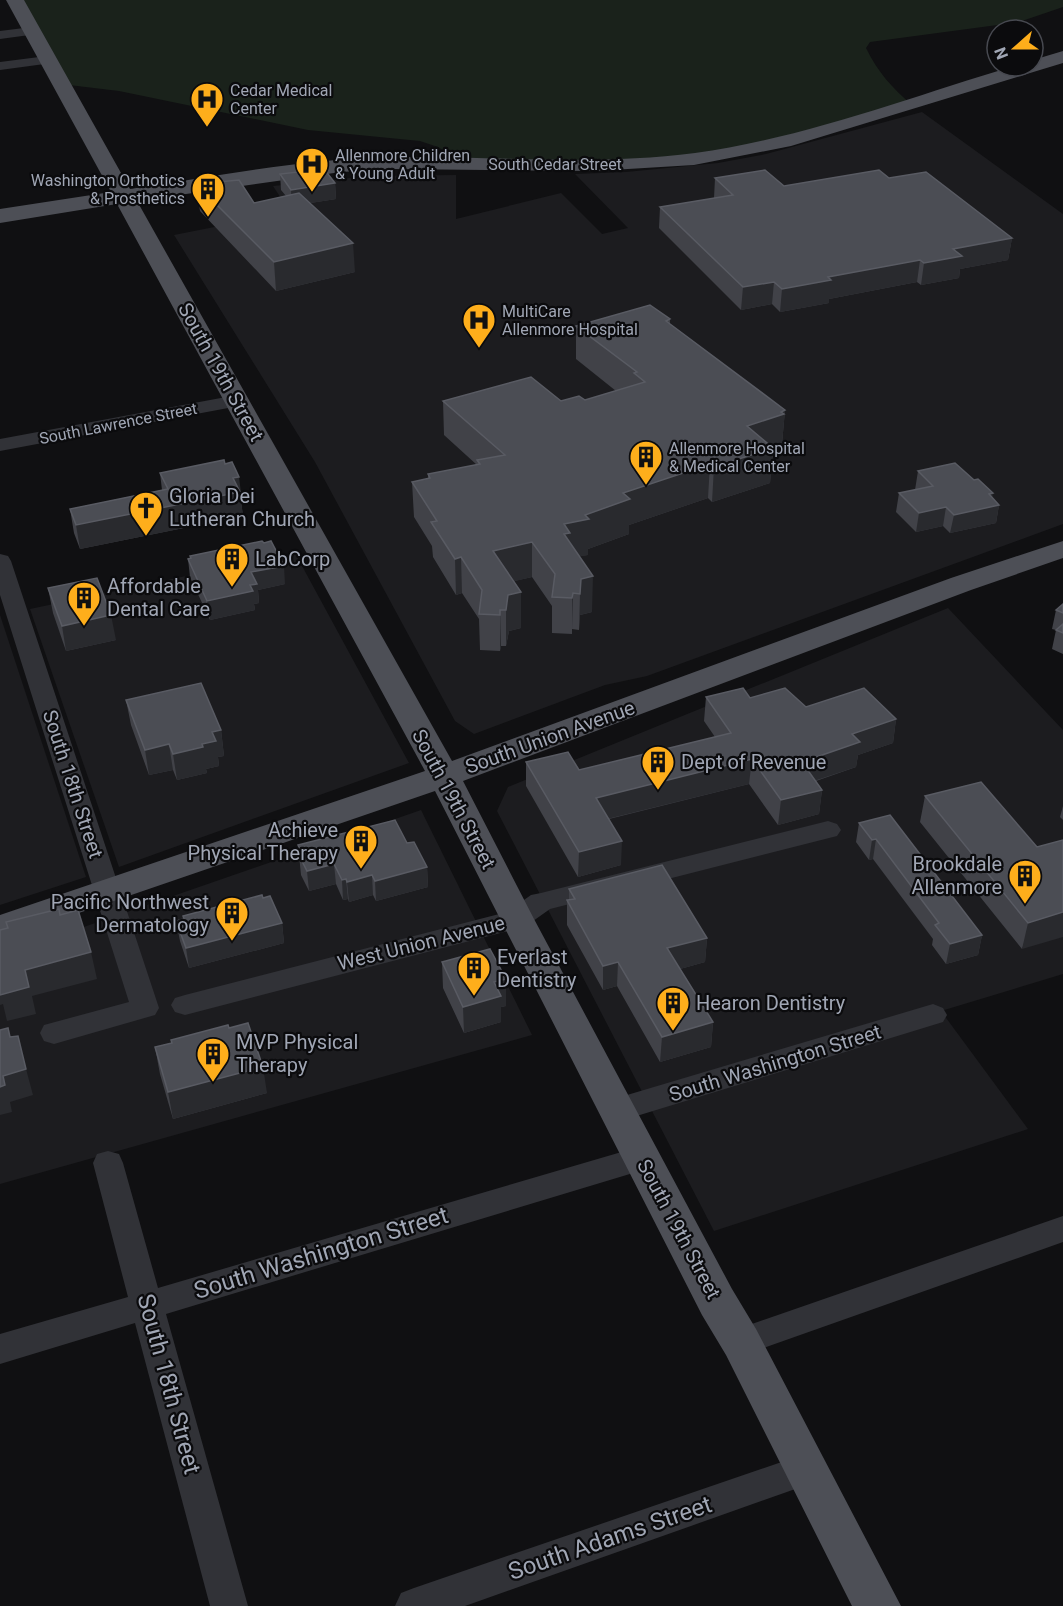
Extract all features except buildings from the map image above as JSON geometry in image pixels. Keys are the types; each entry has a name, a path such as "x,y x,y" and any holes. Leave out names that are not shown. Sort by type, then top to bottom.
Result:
{"main road":[{"name":"South 19th Street","path":"15,0 46,60 126,197 444,776 516,919 717,1302 741,1342 877,1606"},
{"name":"South Cedar Street","path":"0,216 341,166 394,163 624,165 702,158 784,142 1063,57"},
{"name":"South Union Avenue","path":"0,928 444,776 961,584 1063,549"}],"street":[{"path":"0,35 32,31"},
{"path":"0,66 46,60"},
{"name":"South Lawrence Street","path":"0,445 237,401"},
{"name":"South 18th Street","path":"0,561 75,786 107,892 138,980 145,1008 54,1033"},
{"name":"West Union Avenue","path":"185,1005 516,919 541,902 828,830"},
{"name":"South Washington Street","path":"617,1110 933,1015"},
{"name":"South Washington Street","path":"0,1349 642,1158"},
{"name":"South 18th Street","path":"108,1163 229,1606"},
{"path":"741,1342 1063,1229"},
{"name":"South Adams Street","path":"414,1606 806,1470"}],"shaded area":[{"path":"15,0 1063,0 1063,7 1031,18 985,18 985,27 870,42 866,48 880,72 911,104 694,159 460,161 438,147 420,141 308,130 119,91 69,85"},
{"name":"MultiCare Allenmore Hospital","path":"922,112 1063,214 1063,524 647,676 605,685 474,734 455,721 315,462 174,235 290,212 273,186 370,176 456,175 456,219 561,193 602,234 628,228 575,174 626,172 718,163 766,154"},
{"path":"295,553 409,763 119,867 30,609"},
{"path":"948,608 1063,730 1063,974 941,1011 1028,1129 714,1231 497,811 508,787"},
{"path":"0,615 86,877 0,905"},
{"path":"421,810 532,1035 0,1184 0,956"}],"place":[{"name":"Cedar Medical Center","path":"207,128"},
{"name":"Allenmore Children & Young Adult","path":"312,193"},
{"name":"Washington Orthotics & Prosthetics","path":"208,218"},
{"name":"MultiCare Allenmore Hospital","path":"479,349"},
{"name":"Allenmore Hospital & Medical Center","path":"646,486"},
{"name":"Gloria Dei Lutheran Church","path":"146,537"},
{"name":"LabCorp","path":"232,588"},
{"name":"Affordable Dental Care","path":"84,627"},
{"name":"Dept of Revenue","path":"658,791"},
{"name":"Achieve Physical Therapy","path":"361,870"},
{"name":"Brookdale Allenmore","path":"1025,905"},
{"name":"Pacific Northwest Dermatology","path":"232,942"},
{"name":"Everlast Dentistry","path":"474,997"},
{"name":"Hearon Dentistry","path":"673,1032"},
{"name":"MVP Physical Therapy","path":"213,1083"}]}
